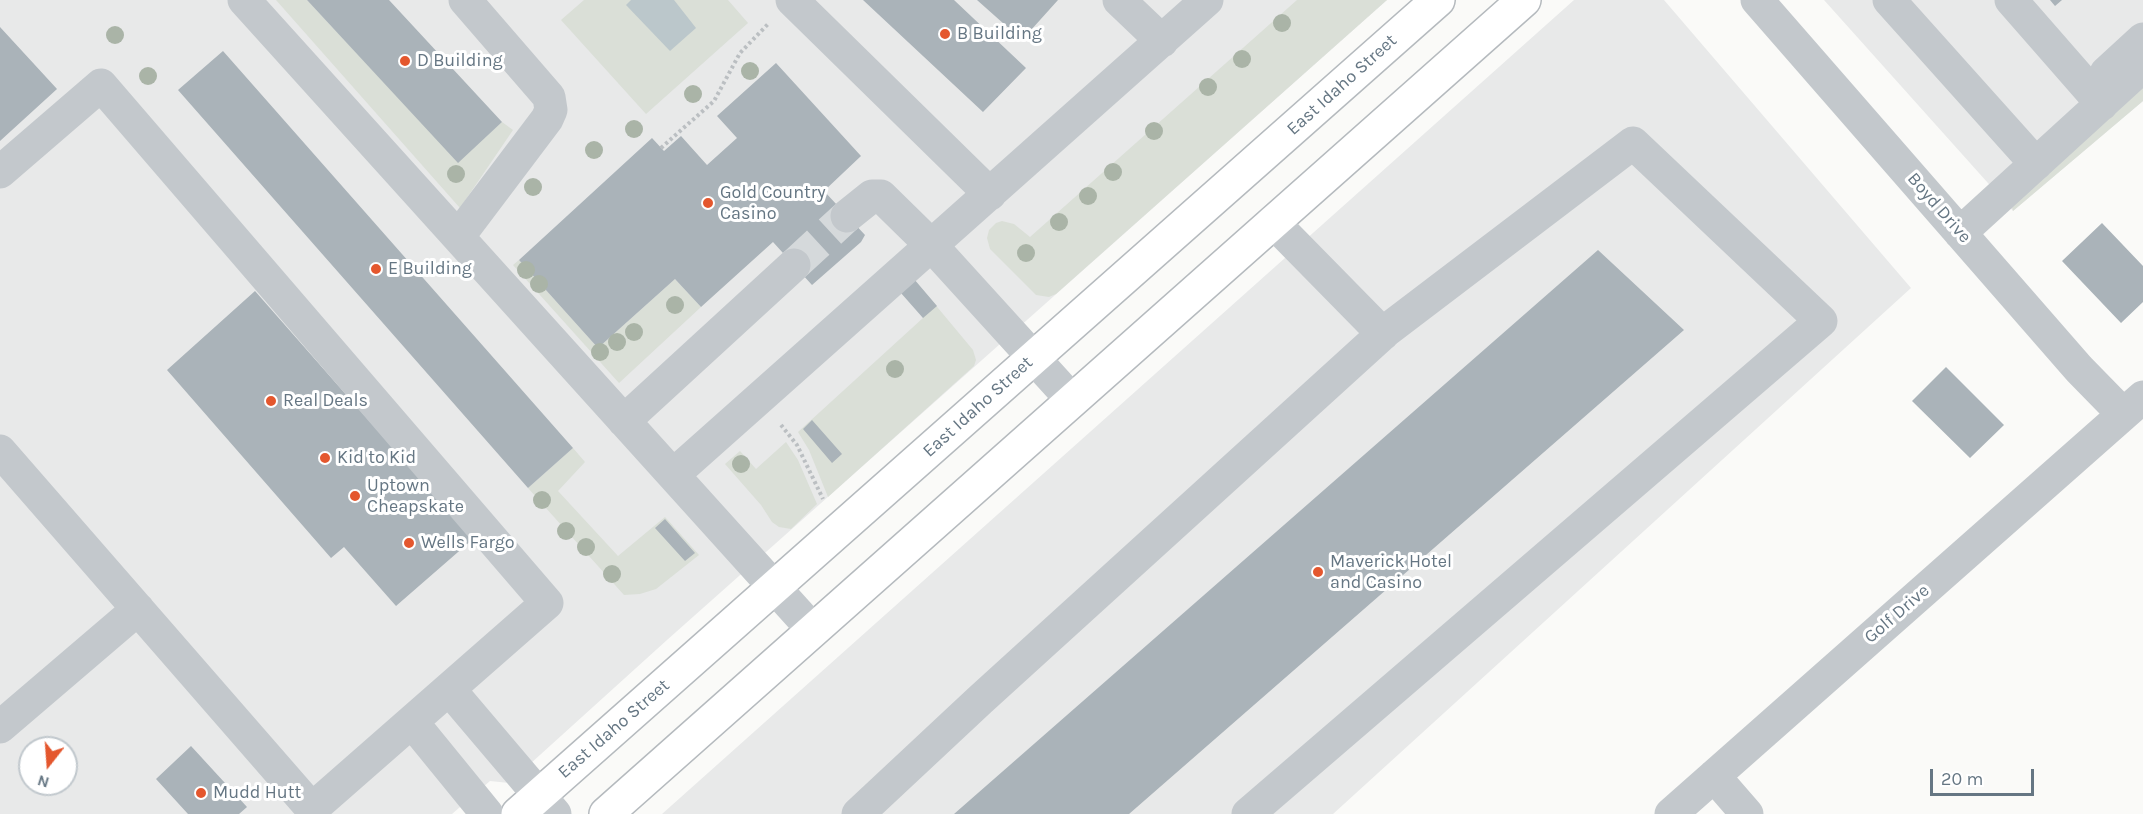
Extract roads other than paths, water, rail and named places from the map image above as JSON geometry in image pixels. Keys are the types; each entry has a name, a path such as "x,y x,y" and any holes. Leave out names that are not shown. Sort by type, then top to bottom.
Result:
{"main road":[{"name":"East Idaho Street","path":"537,808 774,587 1438,0"},
{"path":"606,814 1273,222 1517,2"}],"street":[{"path":"244,0 813,630"},
{"path":"458,237 551,110 549,97 465,0"},
{"path":"792,0 990,194"},
{"path":"1119,0 1162,41"},
{"path":"673,475 1207,0"},
{"name":"Boyd Drive","path":"1757,0 2079,369 2133,406"},
{"path":"1889,0 2036,164"},
{"path":"2011,0 2096,96"},
{"path":"1960,233 2036,164 2143,39"},
{"path":"2096,96 2143,66"},
{"path":"0,172 101,85 547,603 309,812 138,609 0,451"},
{"path":"858,814 1383,333 1633,143 1821,321 1248,814"},
{"path":"847,216 872,196 881,196 932,246 1072,400"},
{"path":"1273,222 1383,333"},
{"path":"624,421 794,265"},
{"name":"Golf Drive","path":"1671,814 2133,406"},
{"path":"0,727 138,609"},
{"path":"449,689 537,808"},
{"path":"412,722 487,814"},
{"path":"1714,776 1746,814"}],"tunnel":[{"path":"794,265 847,216"}],"place":[{"name":"B Building","path":"945,34"},
{"name":"D Building","path":"405,61"},
{"name":"Gold Country Casino","path":"708,203"},
{"name":"E Building","path":"376,269"},
{"name":"Real Deals","path":"271,401"},
{"name":"Kid to Kid","path":"325,458"},
{"name":"Uptown Cheapskate","path":"355,496"},
{"name":"Wells Fargo","path":"409,543"},
{"name":"Maverick Hotel and Casino","path":"1318,572"},
{"name":"Mudd Hutt","path":"201,793"}]}
